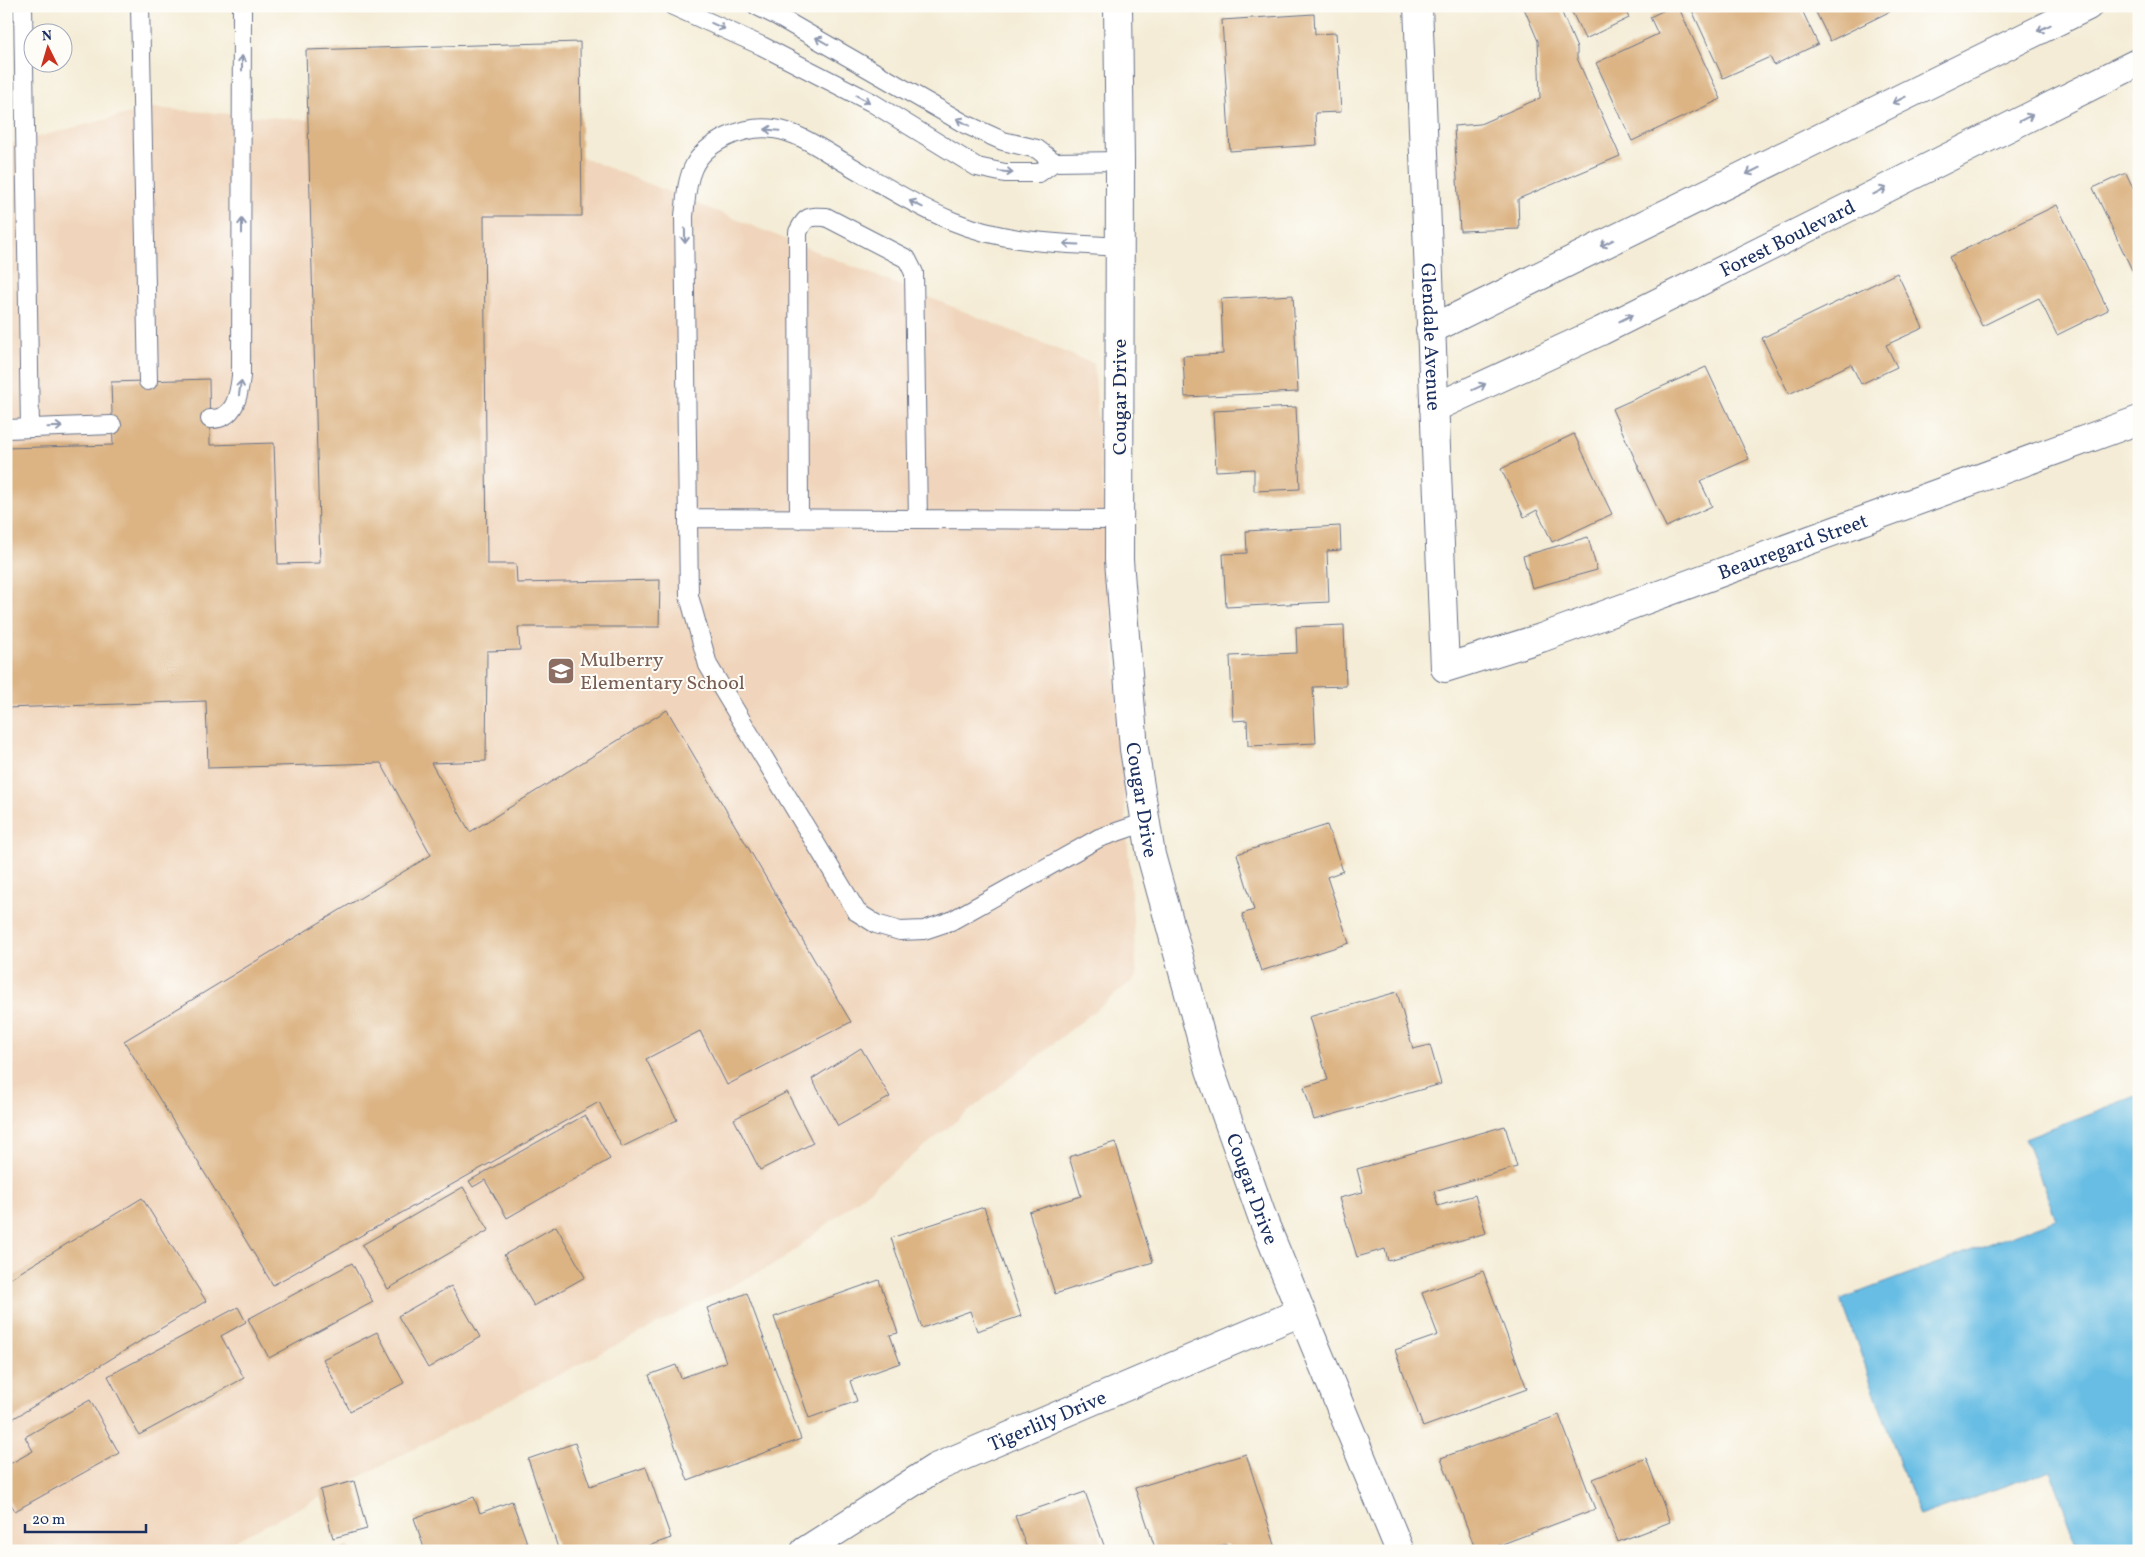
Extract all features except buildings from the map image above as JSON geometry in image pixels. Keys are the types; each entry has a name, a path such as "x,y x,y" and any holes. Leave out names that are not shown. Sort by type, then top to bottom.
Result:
{"street":[{"name":"Cougar Drive","path":"1118,6 1120,161 1119,560 1134,750 1151,855 1210,1070 1264,1222 1400,1551"},
{"name":"Glendale Avenue","path":"1418,6 1445,668"},
{"path":"1430,330 2088,6"},
{"name":"Forest Boulevard","path":"1434,408 1601,331 2139,62"},
{"name":"Beauregard Street","path":"1445,668 1541,638 2139,420"},
{"name":"Tigerlily Drive","path":"805,1551 935,1468 1301,1312"}],"lane":[{"path":"23,6 30,428"},
{"path":"140,6 148,381"},
{"path":"210,420 216,420 230,412 238,398 242,376 242,6"},
{"path":"673,6 762,46 862,98 978,167 1005,173 1039,172 1054,162 1120,161"},
{"path":"757,6 965,124 1004,141 1037,149 1054,162"},
{"path":"1120,247 1020,241 991,235 952,221 909,201 803,138 774,129 746,131 724,139 708,148 694,166 690,175 684,216 689,596 708,665 857,912 876,924 900,931 924,930 951,921 1099,838 1146,822"},
{"path":"799,519 798,232 803,221 812,216 826,217 907,260 914,273 918,519"},
{"path":"6,429 112,425"},
{"path":"688,518 1119,520"}],"shaded area":[{"name":"Mulberry Elementary School","path":"151,108 533,137 1094,364 1137,977 782,1260 215,1551 6,1551 6,145"}],"water":[{"path":"2139,1095 2139,1551 2080,1551 2050,1470 1919,1516 1841,1299 2056,1219 2025,1138"}],"place":[{"name":"Mulberry Elementary School","path":"561,671"}]}
